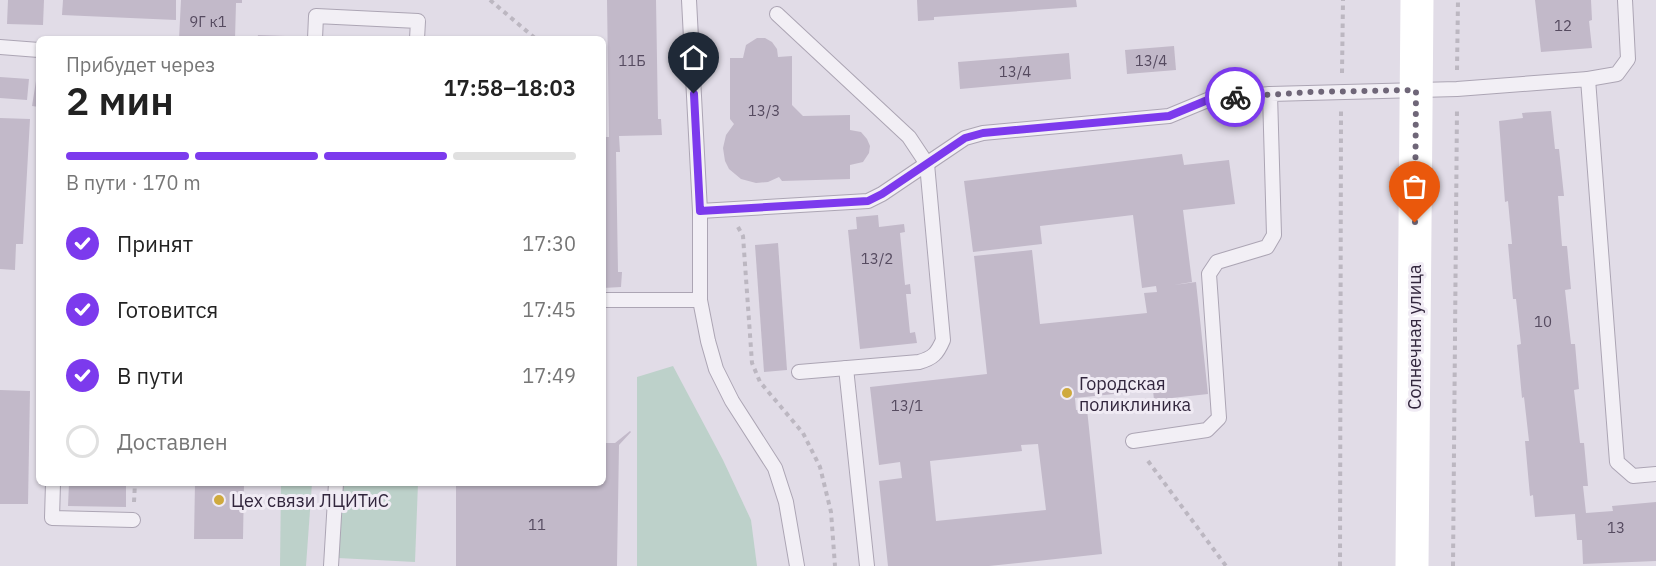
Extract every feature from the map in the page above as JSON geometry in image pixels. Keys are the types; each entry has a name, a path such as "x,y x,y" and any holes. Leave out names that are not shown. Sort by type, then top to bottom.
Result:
{"street":[{"name":"Солнечная улица","path":"1412,566 1417,0"}],"lane":[{"path":"689,0 700,211 700,300 716,369 732,401 776,468 786,502 797,566"},
{"path":"700,211 868,201 965,138 983,133 1169,116 1210,99 1342,91 1457,89 1588,79 1617,74 1628,59 1625,0"},
{"path":"777,14 909,137 927,164 943,340 938,353 930,359 919,362 800,372"},
{"path":"315,36 316,16 418,21 417,36"},
{"path":"0,47 36,50"},
{"path":"1588,79 1617,462 1633,476 1656,474"},
{"path":"1133,441 1208,430 1219,418 1209,274 1217,262 1267,247 1274,235 1270,94"},
{"path":"606,300 700,300"},
{"path":"846,368 867,566"},
{"path":"53,486 52,518 133,520"},
{"path":"331,566 336,486"}],"path":[{"path":"490,0 532,36"},
{"path":"1340,566 1343,0"},
{"path":"1453,566 1458,0"},
{"path":"735,220 743,236 752,363 760,382 803,433 820,467 831,512 835,566"},
{"path":"1148,461 1226,566"}],"green space":[{"path":"673,366 723,460 751,520 757,566 637,566 637,377"},
{"path":"281,486 312,486 306,566 280,566"},
{"path":"343,486 418,486 415,562 338,558"}],"building":[{"path":"8,0 44,0 43,25 7,24"},
{"path":"63,0 176,0 176,20 62,15"},
{"path":"181,0 242,0 242,3 236,3 235,36 179,36"},
{"path":"607,0 656,0 658,119 661,119 662,135 619,136 620,152 616,152 618,272 622,272 621,287 606,288 606,137 609,137"},
{"path":"917,0 1076,0 1077,7 934,17 934,20 918,21"},
{"path":"1535,0 1591,0 1592,20 1589,21 1592,48 1541,52"},
{"path":"757,38 765,38 772,42 777,49 778,57 792,56 792,105 803,116 850,115 850,130 861,132 867,139 870,146 869,153 863,162 850,165 850,179 782,181 779,177 768,182 756,183 741,179 729,169 723,148 726,135 734,124 730,119 730,58 743,58 746,45"},
{"path":"1174,46 1176,70 1127,74 1125,50"},
{"path":"1069,53 1071,79 960,89 958,62"},
{"path":"0,77 29,79 27,100 0,98"},
{"path":"36,81 36,107 32,106"},
{"path":"1551,111 1555,149 1559,149 1564,196 1558,196 1562,246 1567,246 1571,289 1565,290 1571,344 1575,344 1579,389 1574,390 1580,443 1584,443 1588,486 1583,486 1586,513 1613,511 1612,506 1656,502 1656,561 1583,564 1582,540 1577,540 1575,514 1535,517 1533,495 1530,496 1525,441 1529,441 1517,345 1521,344 1516,299 1513,299 1508,244 1512,244 1508,201 1505,202 1499,121 1523,118 1522,113"},
{"path":"0,118 30,119 23,244 16,244 15,270 0,269"},
{"path":"1182,154 1184,165 1229,160 1235,204 1183,210 1192,282 1174,285 1196,282 1208,394 1154,400 1153,390 1075,398 1076,410 1087,409 1102,554 989,566 888,566 879,481 902,478 900,462 879,465 870,387 987,374 974,256 1032,250 1040,324 1147,313 1144,293 1157,292 1156,286 1142,288 1133,215 1040,226 1042,244 973,252 964,181","holes":["1038,444 1046,510 936,521 930,461 1022,451 1021,445"]},
{"path":"878,215 879,227 904,224 905,232 900,233 905,285 910,284 911,294 906,294 910,333 915,332 917,343 860,349 848,230 857,229 856,217"},
{"path":"778,243 787,370 764,372 755,245"},
{"path":"0,390 30,391 28,504 0,504"},
{"path":"631,432 619,445 617,566 456,566 456,486 606,486 606,443 615,443"},
{"path":"69,486 126,486 126,507 68,506"},
{"name":"Цех связи ЛЦИТиС","path":"195,486 244,486 243,539 194,539"}],"way so far":[{"path":"1235,97 1311,92 1416,90 1415,223"}],"place":[{"name":"Городская поликлиника","path":"1067,393"},
{"name":"Цех связи ЛЦИТиС","path":"219,500"}],"route":[{"path":"694,94 700,211 868,201 965,138 983,133 1169,116 1210,99 1235,97"}]}
